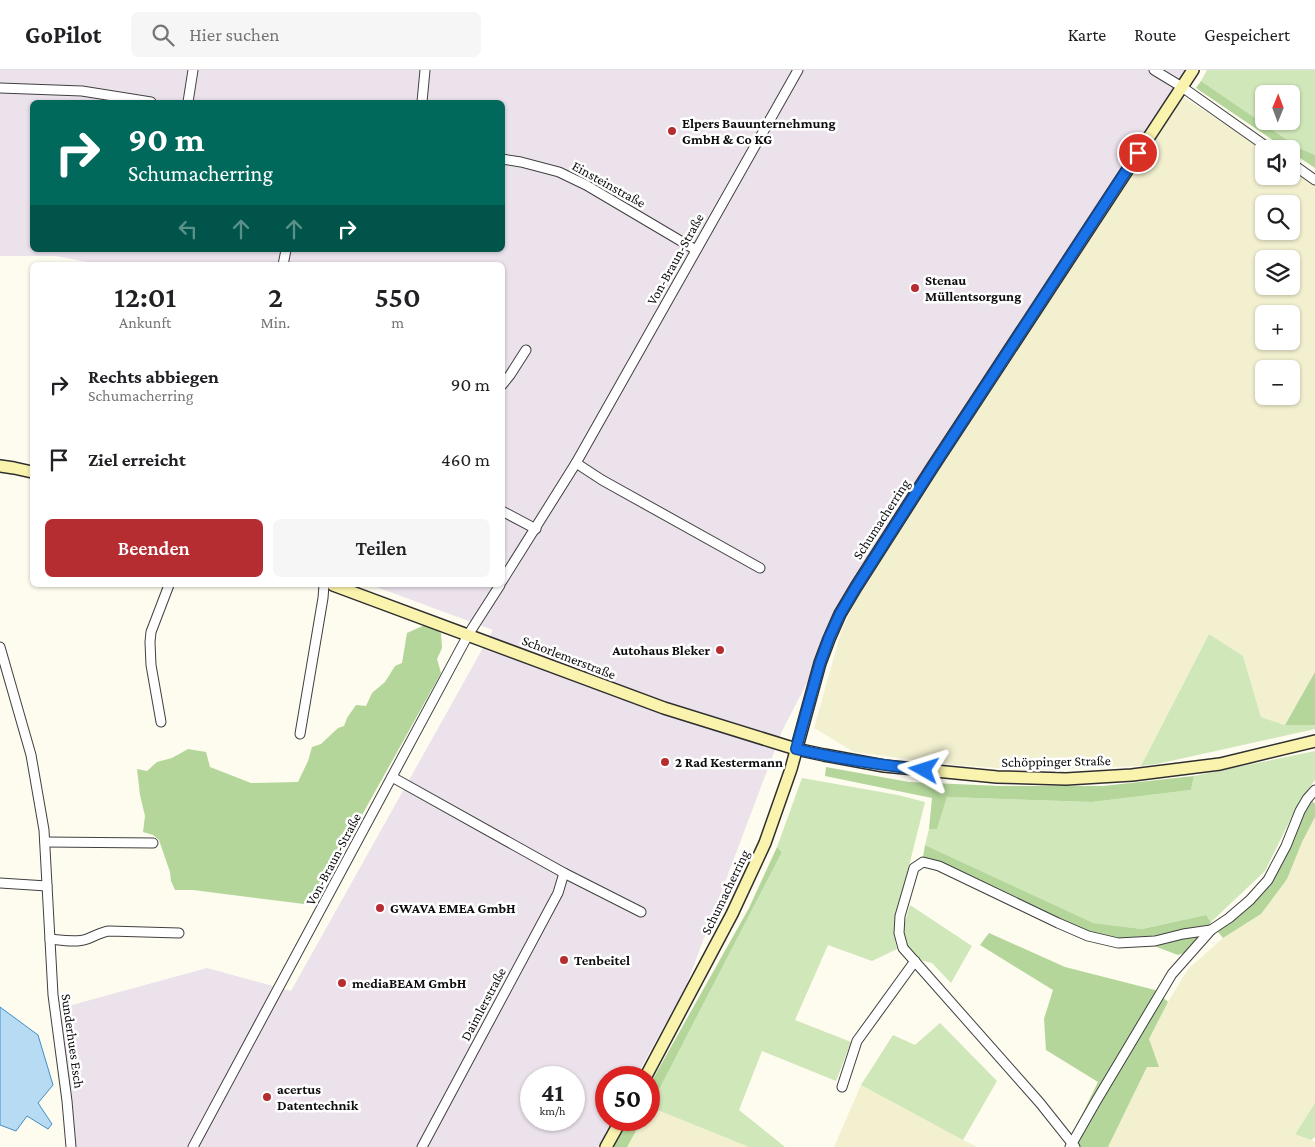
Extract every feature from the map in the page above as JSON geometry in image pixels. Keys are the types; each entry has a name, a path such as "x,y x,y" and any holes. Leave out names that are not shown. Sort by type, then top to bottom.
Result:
{"main road":[{"name":"Schumacherring","path":"651,1066 732,914 765,843 791,769 820,663 840,614 932,468 1193,70"},
{"path":"0,466 30,471"},
{"name":"Schorlemerstraße","path":"338,587 664,708 796,749"},
{"name":"Schöppinger Straße","path":"796,749 884,766 997,777 1066,779 1132,775 1220,764 1315,741"},
{"path":"606,1147 615,1131"}],"street":[{"path":"188,100 193,70"},
{"path":"422,100 425,70"},
{"name":"Von-Braun-Straße","path":"505,576 576,463 798,70"},
{"path":"1154,70 1182,87 1257,140"},
{"path":"0,88 82,91 138,100"},
{"name":"Einsteinstraße","path":"505,159 560,172 586,184 696,250"},
{"path":"1300,169 1315,180"},
{"path":"505,381 526,350"},
{"path":"576,463 602,480 760,568"},
{"path":"505,514 536,529"},
{"path":"161,722 151,665 150,632 167,587"},
{"path":"300,734 324,598 324,587"},
{"name":"Von-Braun-Straße","path":"193,1147 468,635 499,587"},
{"name":"Sunderhues Esch","path":"0,647 30,755 40,803 45,842 53,995 71,1147"},
{"path":"392,777 564,872 642,912"},
{"path":"1211,930 1155,941 1118,943 1088,936 939,866 924,862 914,868 900,916 899,933 903,948 1040,1103 1073,1146 1095,1103 1172,974 1211,930 1250,900 1268,880 1286,846 1306,799 1315,790"},
{"path":"45,842 153,843"},
{"name":"Daimlerstraße","path":"422,1147 558,893 564,872"},
{"path":"0,883 47,886"},
{"path":"50,939 86,940 101,932 110,931 179,933"},
{"path":"842,1087 857,1041 915,961"}],"shaded area":[{"path":"0,70 1198,70 876,550 782,731 686,986 642,1066 595,1066 595,1131 607,1131 598,1147 72,1147 61,1008 207,968 291,991 493,630 376,587 505,587 505,262 87,262 56,256 0,256"},
{"path":"1183,97 1255,143 1255,185 1300,185 1300,173 1315,182 1315,672 1285,725 1261,717 1243,656 1209,634 1141,766 1026,770 955,765 854,752 814,728 841,632 859,593"},
{"path":"1315,817 1315,1103 1295,1133 1315,1142 1315,1147 1108,1147 1147,1067 1149,1039 1188,969 1223,938 1261,914"},
{"path":"861,1085 963,1140 977,1147 834,1147"},
{"path":"660,1111 749,1147 627,1147 636,1131 660,1131"}],"green space":[{"path":"1207,70 1315,70 1315,155 1300,148 1300,140 1287,140 1273,130 1300,130 1300,85 1255,85 1255,118 1201,81"},
{"path":"1201,81 1255,118 1255,128 1196,88"},
{"path":"1258,130 1273,130 1287,140 1273,140"},
{"path":"1300,148 1315,155 1315,168 1300,158"},
{"path":"427,624 441,633 442,648 437,659 441,673 312,905 193,890 175,890 159,840 153,835 143,832 145,816 137,769 147,771 157,762 172,758 188,749 206,752 210,767 251,783 298,782 312,747 321,744 338,728 344,726 356,705 366,706 372,693 385,682 395,666 402,663 407,633"},
{"path":"1209,634 1243,656 1261,717 1285,725 1315,725 1315,729 1141,766"},
{"path":"1315,672 1315,725 1285,725"},
{"path":"1315,751 1315,780 1299,802 1265,871 1211,922 1206,915 1142,929 1092,923 925,845 929,829 937,828 947,797 1092,802 1191,790 1194,776"},
{"path":"826,767 909,782 1000,786 1103,786 1194,776 1191,790 1092,802 947,797 937,829 929,829 932,798 825,776"},
{"path":"802,778 898,795 925,802 895,922 894,935 897,949 872,961 828,945 795,1020 851,1042 836,1081 762,1051 739,1110 785,1147 749,1147 660,1111 660,1088 782,852 777,847"},
{"path":"1311,799 1315,804 1315,817 1302,842 1287,879 1261,914 1223,938 1218,932 1267,887"},
{"path":"925,845 1093,923 1142,929 1206,915 1211,922 1192,950 1178,955 1154,946 1117,940 1070,926 923,857"},
{"path":"777,847 782,852 660,1088 660,1066 749,908"},
{"path":"910,905 972,946 951,983 932,963 916,959 903,939 903,928"},
{"path":"989,933 1065,967 1155,990 1168,1002 1149,1039 1159,1067 1147,1067 1108,1147 1072,1147 1075,1129 1098,1082 1046,1050 1044,1019 1053,990 980,945"},
{"path":"940,1023 997,1081 963,1140 861,1085 893,1035 915,1045"},
{"path":"1315,1103 1315,1137 1311,1140 1295,1134"},
{"path":"623,1131 636,1131 627,1147 614,1147"}],"water":[{"path":"0,1007 38,1035 53,1085 38,1103 52,1124 48,1129 27,1116 16,1131 0,1125"}],"place":[{"name":"Elpers Bauunternehmung GmbH & Co KG","path":"672,131"},
{"name":"Stenau Müllentsorgung","path":"915,288"},
{"name":"Autohaus Bleker","path":"720,650"},
{"name":"2 Rad Kestermann","path":"665,762"},
{"name":"GWAVA EMEA GmbH","path":"380,908"},
{"name":"Tenbeitel","path":"564,960"},
{"name":"mediaBEAM GmbH","path":"342,983"},
{"name":"acertus Datentechnik","path":"267,1097"}],"route":[{"path":"924,770 884,766 796,749 820,663 840,614 856,587 1138,153"}]}
